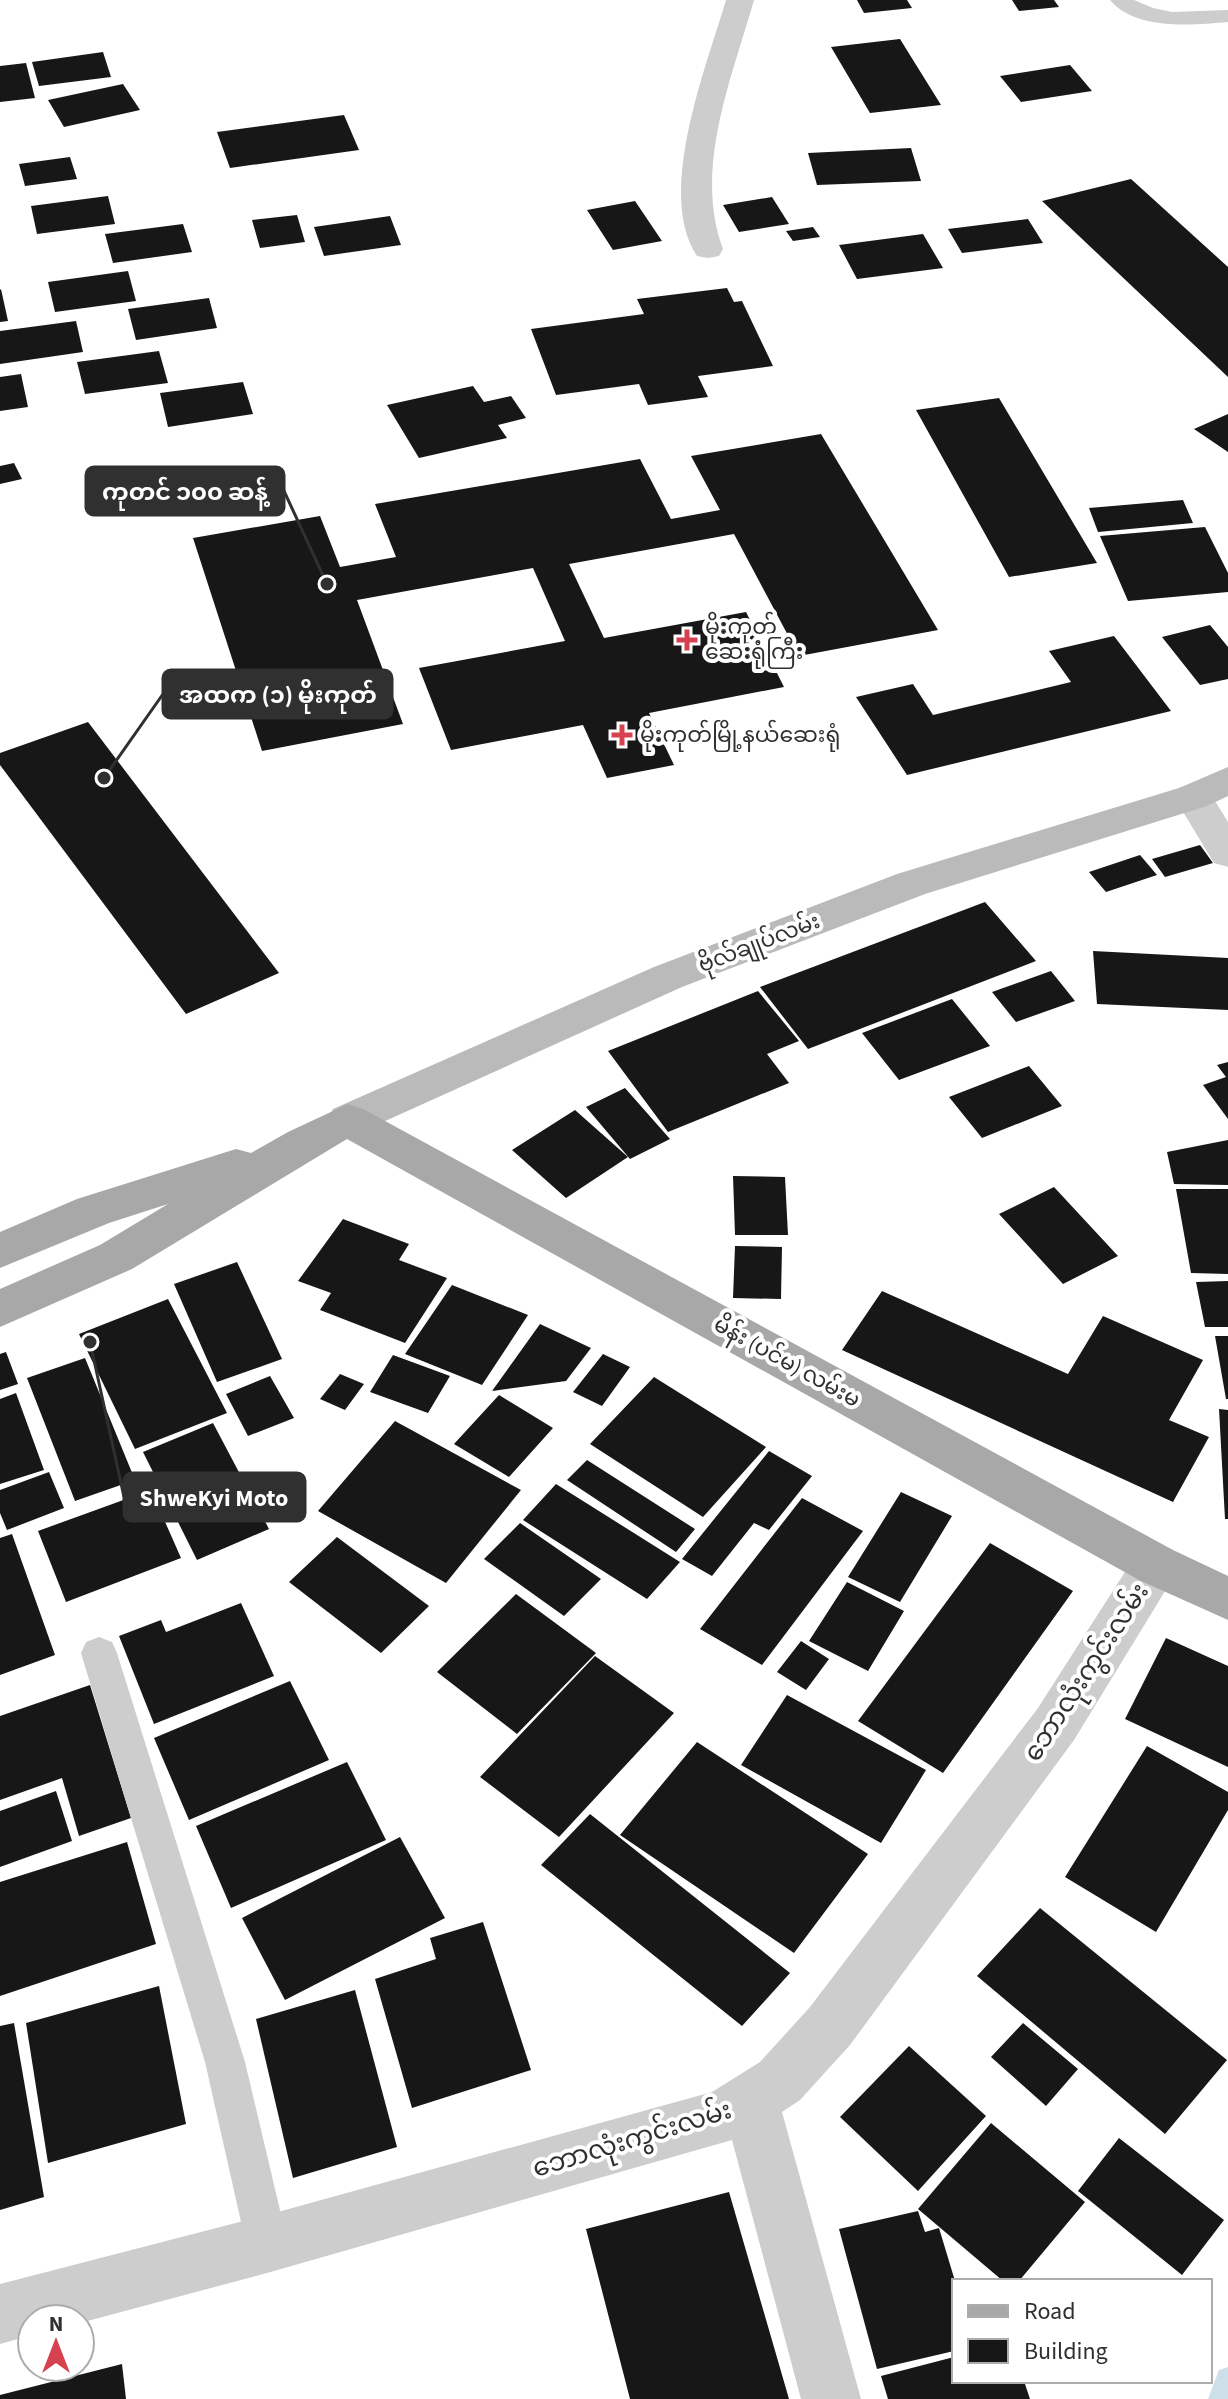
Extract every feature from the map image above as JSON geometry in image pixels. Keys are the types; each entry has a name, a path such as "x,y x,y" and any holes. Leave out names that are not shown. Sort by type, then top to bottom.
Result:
{"main road":[{"name":"ဗိုလ်‌ချုပ်‌လမ်း","path":"303,1143 668,977 944,872 1211,788"},
{"name":"မိန်း (ပင်မ) လမ်းမ","path":"348,1120 1156,1565 1228,1599"},
{"path":"0,1251 93,1211 303,1143"},
{"path":"0,1309 116,1257 303,1143"}],"street":[{"path":"708,249 699,235 697,165 740,0"},
{"path":"1211,788 1228,854"},
{"name":"‌ဘောလုံးကွင်းလမ်း","path":"0,2314 267,2244 724,2116 780,2081 830,2026 1056,1724 1156,1565"},
{"path":"750,2100 831,2399"}],"lane":[{"path":"1120,0 1161,17 1228,16"},
{"path":"99,1653 225,2062 267,2244"}],"building":[{"path":"857,0 907,0 912,8 864,13"},
{"path":"1012,0 1054,0 1059,7 1019,11"},
{"path":"900,39 941,105 870,113 831,47"},
{"path":"103,52 111,77 39,86 32,62"},
{"path":"26,63 35,98 0,102 0,66"},
{"path":"1070,65 1092,91 1021,102 1000,76"},
{"path":"123,84 140,110 64,127 48,100"},
{"path":"344,115 359,150 230,168 217,132"},
{"path":"911,148 921,181 817,185 808,153"},
{"path":"70,157 77,179 25,186 19,164"},
{"path":"1131,179 1228,267 1228,377 1042,201"},
{"path":"108,196 115,224 37,234 31,206"},
{"path":"772,197 789,224 739,232 723,205"},
{"path":"635,201 662,241 613,250 587,210"},
{"path":"297,215 305,242 260,248 252,220"},
{"path":"390,216 401,245 324,256 314,227"},
{"path":"1028,219 1043,243 962,253 948,229"},
{"path":"183,224 192,252 113,263 105,234"},
{"path":"813,227 820,237 793,241 786,231"},
{"path":"923,234 943,268 857,279 839,245"},
{"path":"128,271 136,301 55,312 48,282"},
{"path":"727,288 734,302 742,301 773,366 698,376 708,397 648,405 639,384 556,395 531,329 644,314 637,299"},
{"path":"0,290 8,321 0,322"},
{"path":"209,298 217,328 136,340 128,309"},
{"path":"76,321 83,352 0,364 0,331"},
{"path":"159,351 168,383 85,394 77,362"},
{"path":"21,374 28,407 0,411 0,377"},
{"path":"243,382 253,414 168,427 160,393"},
{"path":"473,386 484,402 511,396 526,418 498,425 507,438 419,458 387,405"},
{"path":"999,398 1097,563 1009,577 916,410"},
{"path":"1228,414 1228,452 1194,429"},
{"path":"821,434 938,630 799,656 734,534 569,564 604,638 746,612 784,687 649,713 674,765 607,778 583,725 451,750 419,668 565,641 533,568 357,600 403,724 262,751 193,538 320,516 340,567 396,557 375,504 640,459 671,519 720,510 691,456"},
{"path":"14,463 22,479 0,484 0,466"},
{"path":"1183,500 1193,523 1098,532 1089,508"},
{"path":"1205,527 1228,573 1228,592 1128,601 1100,536"},
{"path":"1210,625 1228,647 1228,679 1200,685 1162,637"},
{"path":"1114,636 1171,711 907,775 856,697 913,684 933,715 1071,682 1049,651"},
{"path":"88,722 279,973 186,1014 0,765 0,753"},
{"path":"1200,845 1213,863 1165,877 1152,859"},
{"path":"1140,855 1157,875 1106,892 1089,872"},
{"path":"985,902 1036,961 808,1049 760,987"},
{"path":"1093,951 1228,958 1228,1010 1097,1004"},
{"path":"1051,971 1075,1001 1016,1022 992,992"},
{"path":"758,991 799,1041 767,1054 789,1083 668,1132 608,1051"},
{"path":"952,999 990,1046 899,1080 862,1033"},
{"path":"1228,1062 1228,1119 1203,1085 1226,1077 1217,1065"},
{"path":"1029,1066 1062,1106 982,1138 949,1097"},
{"path":"625,1088 670,1139 630,1159 586,1107"},
{"path":"575,1110 628,1157 566,1198 512,1150"},
{"path":"1228,1140 1228,1185 1174,1184 1167,1152"},
{"path":"733,1176 785,1177 788,1235 735,1235"},
{"path":"1054,1187 1118,1256 1063,1284 999,1214"},
{"path":"1176,1189 1228,1189 1228,1274 1191,1273"},
{"path":"343,1219 409,1244 399,1260 447,1278 405,1343 320,1310 331,1293 298,1281"},
{"path":"735,1246 782,1247 781,1299 733,1298"},
{"path":"237,1262 282,1359 217,1382 174,1284"},
{"path":"1228,1281 1228,1327 1205,1327 1196,1282"},
{"path":"452,1285 528,1315 482,1385 405,1354"},
{"path":"882,1291 1068,1374 1103,1316 1203,1360 1169,1420 1209,1437 1173,1502 842,1350"},
{"path":"168,1299 227,1413 135,1449 79,1334"},
{"path":"540,1324 591,1348 566,1381 492,1391"},
{"path":"1215,1336 1228,1336 1228,1399 1226,1399"},
{"path":"6,1352 18,1384 0,1390 0,1354"},
{"path":"603,1354 630,1367 602,1406 573,1392"},
{"path":"393,1355 450,1376 428,1413 370,1392"},
{"path":"85,1358 135,1480 75,1501 27,1378"},
{"path":"340,1374 364,1384 345,1410 320,1399"},
{"path":"270,1376 294,1418 248,1436 226,1394"},
{"path":"654,1377 766,1447 703,1517 590,1444"},
{"path":"16,1393 44,1470 0,1484 0,1399"},
{"path":"499,1395 553,1428 509,1477 454,1444"},
{"path":"1219,1409 1228,1410 1228,1519 1225,1519"},
{"path":"395,1421 521,1490 446,1583 318,1511"},
{"path":"213,1423 269,1529 197,1560 143,1452"},
{"path":"769,1451 812,1476 769,1530 754,1523 712,1576 682,1559"},
{"path":"587,1460 695,1529 676,1552 567,1480"},
{"path":"49,1472 64,1508 7,1530 0,1513 0,1490"},
{"path":"556,1484 680,1562 647,1599 523,1520"},
{"path":"151,1490 181,1558 66,1602 38,1531"},
{"path":"901,1492 952,1516 900,1602 848,1577"},
{"path":"802,1498 863,1531 762,1665 700,1629"},
{"path":"520,1523 601,1579 564,1616 484,1559"},
{"path":"12,1534 55,1655 0,1675 0,1538"},
{"path":"337,1537 429,1606 381,1653 289,1582"},
{"path":"990,1543 1073,1591 943,1773 858,1721"},
{"path":"847,1582 904,1611 868,1671 809,1641"},
{"path":"516,1594 596,1653 517,1734 437,1672"},
{"path":"241,1603 274,1676 154,1724 119,1636 161,1620 166,1632"},
{"path":"1166,1638 1228,1666 1228,1767 1125,1719"},
{"path":"801,1641 829,1659 806,1690 777,1672"},
{"path":"595,1656 674,1713 559,1837 480,1777"},
{"path":"290,1681 329,1760 189,1820 154,1738"},
{"path":"90,1685 131,1818 79,1836 62,1778 0,1800 0,1716"},
{"path":"787,1695 926,1770 881,1843 741,1765"},
{"path":"697,1742 868,1854 794,1953 620,1835"},
{"path":"1147,1746 1228,1792 1228,1810 1156,1932 1065,1877"},
{"path":"347,1762 386,1840 231,1908 196,1826"},
{"path":"56,1791 72,1841 0,1867 0,1811"},
{"path":"590,1814 790,1973 742,2026 541,1865"},
{"path":"400,1837 445,1918 285,2000 242,1918"},
{"path":"127,1842 156,1944 0,1996 0,1882"},
{"path":"1040,1908 1227,2060 1165,2134 977,1976"},
{"path":"483,1922 531,2070 412,2108 375,1979 436,1959 430,1938"},
{"path":"159,1986 186,2124 48,2163 26,2023"},
{"path":"355,1990 397,2147 293,2178 256,2019"},
{"path":"14,2023 44,2197 0,2210 0,2026"},
{"path":"1023,2023 1078,2069 1046,2106 991,2057"},
{"path":"909,2046 986,2116 918,2191 840,2117"},
{"path":"991,2123 1085,2202 1021,2279 1001,2279 918,2209"},
{"path":"1119,2138 1224,2220 1182,2275 1078,2191"},
{"path":"729,2192 789,2399 630,2399 586,2229"},
{"path":"918,2211 925,2232 939,2228 954,2279 952,2351 877,2369 839,2229"},
{"path":"952,2358 952,2383 1025,2383 1030,2399 888,2399 881,2376"},
{"path":"122,2364 126,2399 0,2399 0,2395 47,2383 96,2383 96,2371"}],"waterway":[{"path":"1220,2399 1228,2379"}],"place":[{"name":"ကုတင် ၁၀၀ ဆန့်","path":"327,584"},
{"name":"မိုးကုတ်‌ ‌ဆေးရုံကြီး","path":"687,640"},
{"name":"မိုးကုတ်မြို့နယ်ဆေးရုံ","path":"622,735"},
{"name":"အထက (၁) မိုးကုတ်","path":"104,778"},
{"name":"ShweKyi Moto","path":"90,1342"}]}
